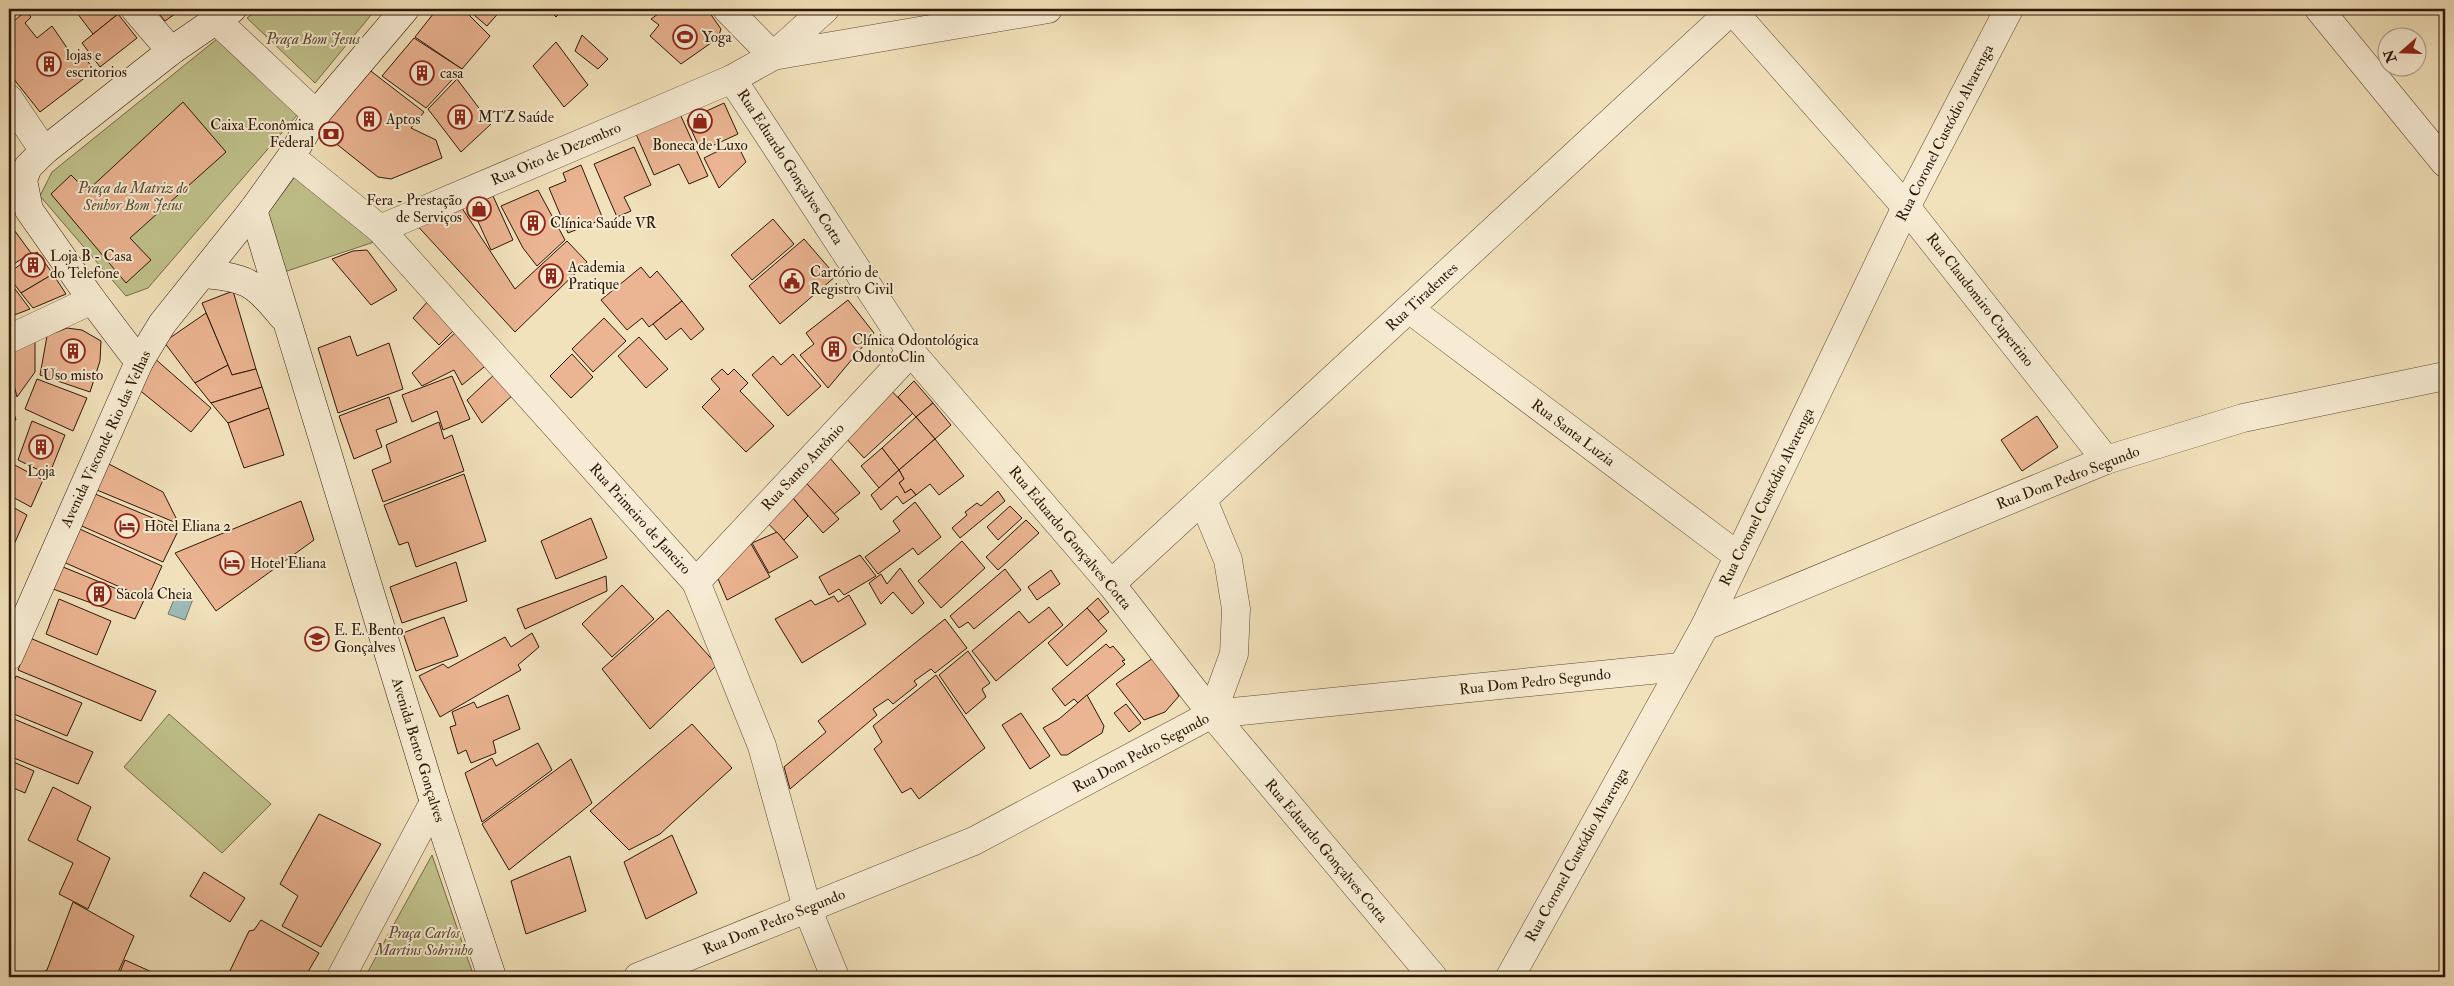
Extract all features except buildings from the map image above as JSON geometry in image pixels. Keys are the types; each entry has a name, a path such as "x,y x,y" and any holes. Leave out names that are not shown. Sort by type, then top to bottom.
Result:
{"street":[{"path":"135,9 172,51"},
{"name":"Avenida Visconde Rio das Velhas","path":"9,656 139,362 162,324 253,210 291,157 316,114 404,9"},
{"path":"727,9 773,56"},
{"path":"773,56 825,9"},
{"path":"773,56 1048,9"},
{"name":"Rua Claudomiro Cupertino","path":"1732,9 1906,207 2106,460"},
{"name":"Rua Tiradentes","path":"1111,584 1732,9"},
{"name":"Rua Coronel Custódio Alvarenga","path":"1510,977 1680,667 1705,626 1906,207 2009,9"},
{"path":"2319,9 2445,163"},
{"path":"139,362 92,300 29,210 23,180 28,167 44,150 172,51 224,15 316,114"},
{"name":"Rua Oito de Dezembro","path":"380,228 732,79 773,56"},
{"name":"Rua Eduardo Gonçalves Cotta","path":"732,79 911,352 1111,584 1212,714 1433,977"},
{"path":"9,99 44,150"},
{"name":"Rua Primeiro de Janeiro","path":"291,157 380,228 696,582 762,746 807,908 835,977"},
{"name":"Avenida Bento Gonçalves","path":"253,210 434,802 492,977"},
{"name":"Avenida Bento Gonçalves","path":"202,274 228,276 250,282 268,298 286,321"},
{"path":"9,339 92,300"},
{"name":"Rua Santa Luzia","path":"1409,310 1738,556"},
{"name":"Rua Santo Antônio","path":"696,582 911,352"},
{"name":"Rua Dom Pedro Segundo","path":"1705,626 2106,460 2243,418 2445,376"},
{"path":"1203,500 1228,560 1236,609 1234,654 1212,714"},
{"name":"Rua Dom Pedro Segundo","path":"638,977 974,841 1212,714 1680,667"},
{"path":"341,977 434,802"}],"green space":[{"name":"Praça Bom Jesus","path":"259,9 376,9 315,83 247,18"},
{"name":"Praça da Matriz do Senhor Bom Jesus","path":"217,39 298,114 148,288 126,296 40,196 52,172"},
{"path":"296,175 374,242 284,272 265,217"},
{"path":"169,714 271,804 222,853 124,767"},
{"name":"Praça Carlos Martins Sobrinho","path":"432,855 474,977 365,977"}],"water":[{"path":"177,592 193,599 185,620 168,614"}],"place":[{"name":"Yoga","path":"685,37"},
{"name":"lojas e escritorios","path":"49,64"},
{"name":"casa","path":"422,73"},
{"name":"MTZ Saúde","path":"460,117"},
{"name":"Aptos","path":"369,119"},
{"name":"Boneca de Luxo","path":"700,121"},
{"name":"Caixa Econômica Federal","path":"331,134"},
{"name":"Fera - Prestação de Serviços","path":"479,209"},
{"name":"Clínica Saúde VR","path":"533,223"},
{"name":"Loja B - Casa do Telefone","path":"33,265"},
{"name":"Academia Pratique","path":"551,276"},
{"name":"Cartório de Registro Civil","path":"792,281"},
{"name":"Clínica Odontológica OdontoClin","path":"834,349"},
{"name":"Uso misto","path":"73,351"},
{"name":"Loja","path":"41,447"},
{"name":"Hotel Eliana 2","path":"127,526"},
{"name":"Hotel Eliana","path":"232,563"},
{"name":"Sacola Cheia","path":"99,594"},
{"name":"E. E. Bento Gonçalves","path":"317,639"}]}
